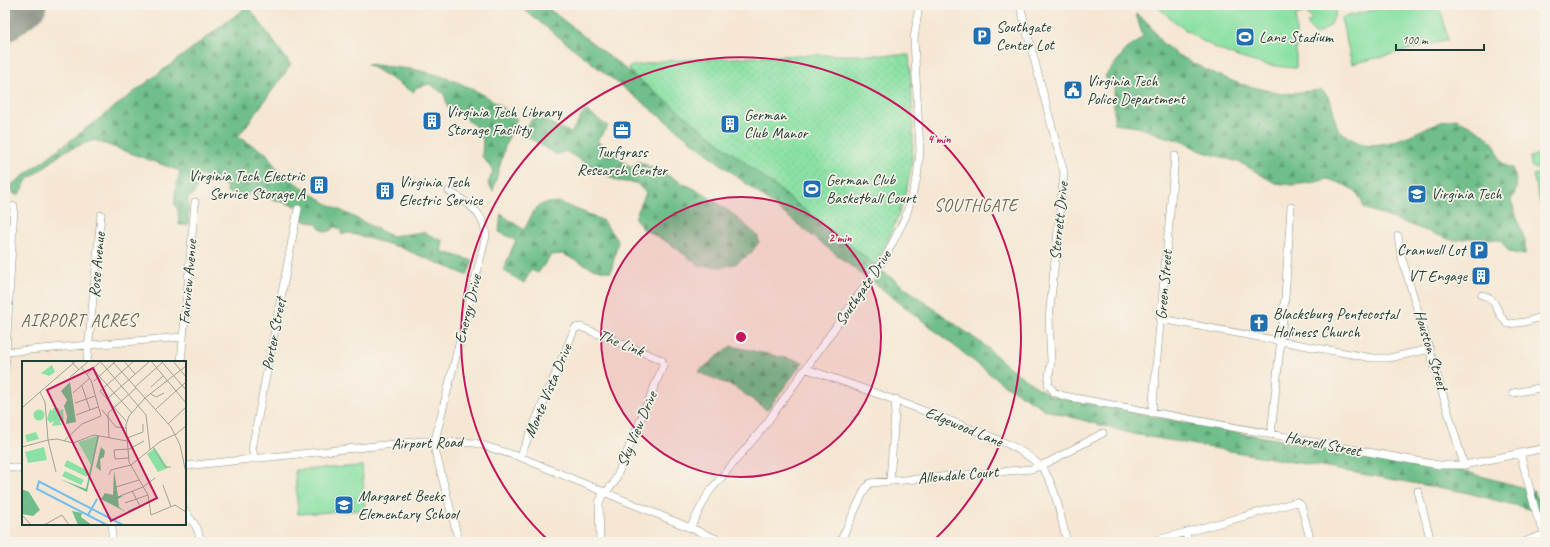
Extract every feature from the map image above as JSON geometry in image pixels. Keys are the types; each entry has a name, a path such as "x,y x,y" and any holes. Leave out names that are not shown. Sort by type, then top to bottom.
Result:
{"street":[{"name":"Southgate Drive","path":"690,528 702,504 714,485 759,434 885,258 906,216 917,178 920,151 914,53 914,28 919,5"},
{"name":"Sterrett Drive","path":"1020,5 1064,173 1050,318 1051,362 1048,384 1054,392 1064,396 1101,403"},
{"name":"Green Street","path":"1152,413 1174,156"},
{"name":"Energy Drive","path":"435,440 486,236 483,223 478,213 467,202 449,191"},
{"name":"Fairview Avenue","path":"181,361 196,202"},
{"path":"5,371 14,206"},
{"path":"1271,435 1281,341 1291,207"},
{"name":"Porter Street","path":"255,459 252,449 298,209"},
{"name":"Rose Avenue","path":"87,361 101,216"},
{"name":"Houston Street","path":"1398,236 1401,255 1464,465"},
{"path":"1482,296 1491,299 1496,304 1498,310 1508,324 1525,322 1545,316"},
{"path":"1160,319 1378,359 1396,357 1430,349"},
{"name":"The Link","path":"577,327 581,327 646,353 660,359 663,363"},
{"name":"Monte Vista Drive","path":"520,457 573,331 577,327"},
{"path":"6,352 183,337"},
{"name":"Sky View Drive","path":"600,542 599,506 606,493 614,483 663,363"},
{"name":"Edgewood Lane","path":"807,369 896,399 1013,447 1041,466 1051,484 1067,542"},
{"path":"1513,393 1545,387"},
{"path":"890,481 896,399"},
{"name":"Harrell Street","path":"1101,403 1439,465 1464,465 1545,448"},
{"name":"Allendale Court","path":"840,542 868,486 874,482 947,477 1041,466 1103,433"},
{"path":"435,440 435,450 459,542"},
{"name":"Airport Road","path":"186,466 435,440 475,443 520,457 716,540 724,542"},
{"path":"1520,454 1537,516 1545,534 1524,542"},
{"path":"5,466 22,469"},
{"path":"1418,491 1431,542"},
{"path":"1150,542 1299,502 1311,542"},
{"path":"186,512 197,528 201,542"},
{"path":"112,525 112,542"},
{"path":"1186,532 1188,542"}],"green space":[{"path":"518,5 544,5 875,265 865,277"},
{"name":"Lane Stadium","path":"1160,5 1339,5 1330,26 1315,35 1307,23 1312,20 1306,12 1296,15 1296,68 1257,63 1222,51 1189,32 1158,7"},
{"path":"1393,5 1440,5 1448,40 1352,64 1341,18"},
{"path":"248,6 291,65 238,137 266,153 280,173 328,204 391,236 423,232 443,241 441,251 473,261 467,275 399,247 349,233 341,234 341,229 335,227 328,232 322,230 315,223 302,220 302,208 249,192 242,198 227,192 226,186 200,175 195,193 188,198 188,225 179,225 178,210 175,205 175,193 180,171 94,140 65,151 26,181 22,191 18,195 14,194 10,186"},
{"path":"1136,14 1149,24 1161,42 1176,54 1206,70 1240,84 1282,94 1321,90 1326,94 1332,104 1335,121 1340,131 1358,142 1369,145 1392,142 1435,124 1456,119 1476,129 1493,143 1503,164 1512,168 1514,172 1516,188 1514,196 1511,200 1525,241 1525,255 1509,252 1501,240 1470,238 1454,241 1364,208 1361,199 1355,191 1345,185 1328,179 1292,185 1275,183 1241,163 1198,150 1183,141 1166,137 1138,127 1114,124 1114,88 1109,84 1105,76 1126,50 1143,37"},
{"path":"802,55 909,55 913,133 910,173 899,214 875,265 632,74 628,67 661,61"},
{"path":"367,64 418,70 457,82 498,104 517,119 506,143 493,191 488,184 493,171 482,156 483,140 479,130 459,112 450,113 444,94 430,84 417,87 413,92"},
{"path":"585,110 608,126 597,141 632,168 638,161 701,192 731,213 757,235 759,242 751,253 735,264 721,267 699,265 669,243 643,229 635,218 646,193 636,183 617,181 565,151 557,155 521,133 535,116 571,133"},
{"path":"1545,152 1545,166 1536,169 1531,166 1530,157"},
{"path":"1545,172 1545,220 1533,175"},
{"path":"559,202 602,220 618,241 611,272 592,268 563,254 551,255 538,273 531,270 524,283 503,270 516,240 499,232 501,214 524,230 536,208 544,204"},
{"path":"882,271 988,348 1002,362 1018,374 1051,396 1212,428 1444,469 1463,471 1534,492 1540,503 1545,505 1545,513 1464,492 1133,434 1046,410 1003,384 873,282"},
{"path":"731,346 803,362 767,410 735,387 698,372"},
{"path":"362,466 365,510 298,514 295,470"}],"runway":[{"path":"5,22 27,5"}],"place":[{"name":"Southgate Center Lot","path":"982,36"},
{"name":"Lane Stadium","path":"1245,37"},
{"name":"Virginia Tech Police Department","path":"1073,90"},
{"name":"Virginia Tech Library Storage Facility","path":"432,121"},
{"name":"German Club Manor","path":"730,124"},
{"name":"Turfgrass Research Center","path":"622,130"},
{"name":"Virginia Tech Electric Service Storage A","path":"319,185"},
{"name":"German Club Basketball Court","path":"812,189"},
{"name":"Virginia Tech Electric Service","path":"385,191"},
{"name":"Virginia Tech","path":"1417,194"},
{"name":"Cranwell Lot","path":"1479,250"},
{"name":"VT Engage","path":"1481,276"},
{"name":"Blacksburg Pentecostal Holiness Church","path":"1259,323"},
{"name":"Margaret Beeks Elementary School","path":"344,505"}],"district":[{"name":"SOUTHGATE","path":"976,205"},
{"name":"AIRPORT ACRES","path":"79,320"}]}
